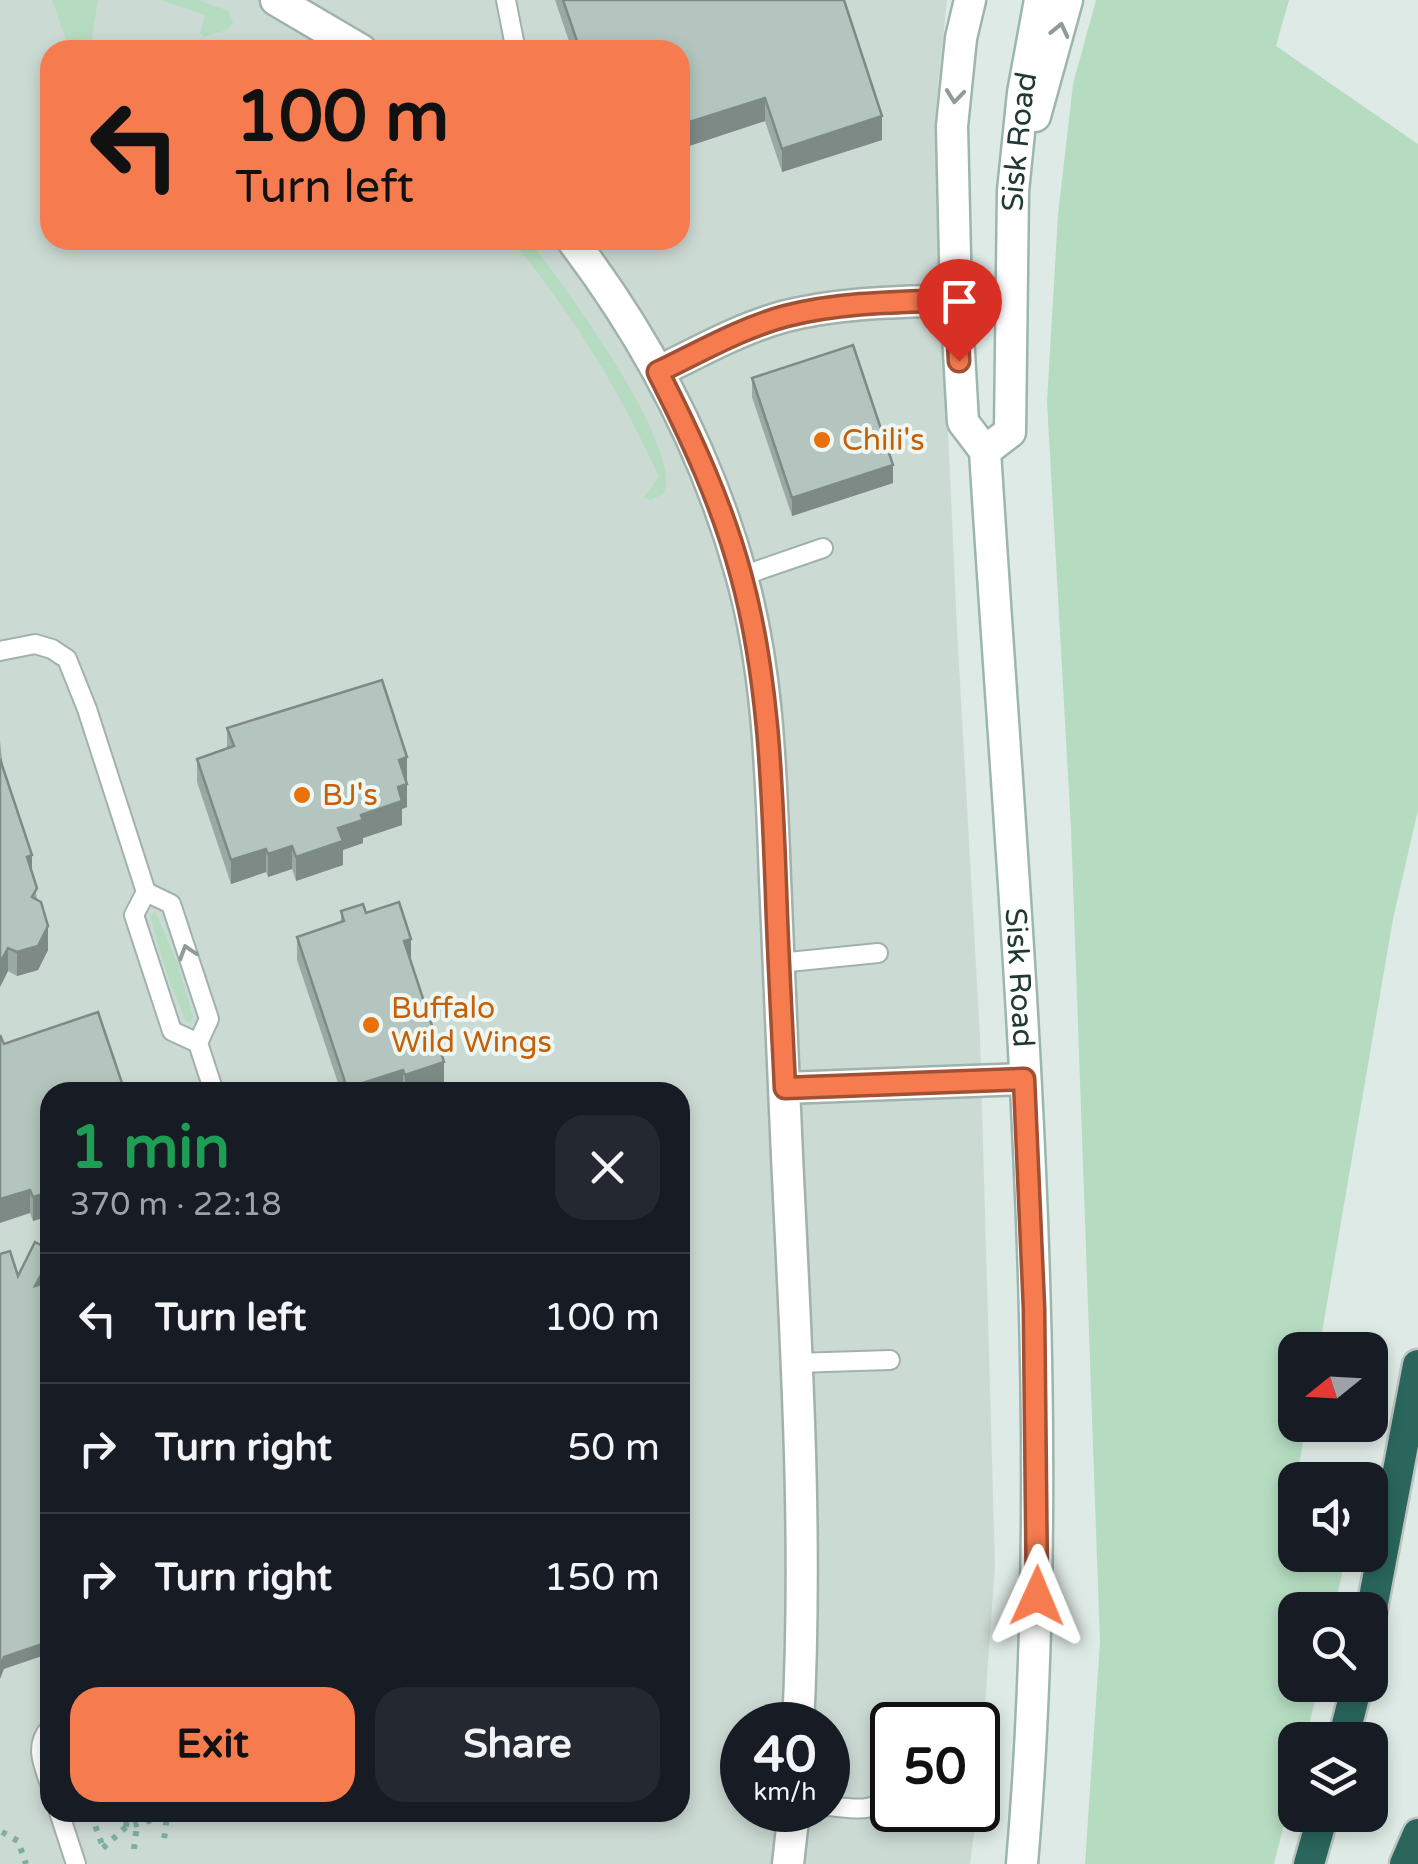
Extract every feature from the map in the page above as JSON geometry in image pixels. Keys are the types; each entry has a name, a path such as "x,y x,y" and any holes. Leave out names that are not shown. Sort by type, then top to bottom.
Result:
{"highway":[{"path":"1375,1592 1418,1365"},
{"path":"1309,1864 1318,1832"},
{"path":"1406,1864 1418,1834"}],"main road":[{"name":"Sisk Road","path":"970,0 952,126 956,300 963,422 985,451 1024,1079 1034,1308 1036,1669 1022,1864"},
{"name":"Sisk Road","path":"985,451 1010,432 1013,190 1023,93 1040,0"},
{"path":"1013,190 1068,0"},
{"path":"288,2 346,40"},
{"path":"579,250 621,308 658,372 708,479 742,576 765,705 803,1516 799,1702"},
{"path":"658,372 722,340 782,317 846,305 956,300"},
{"path":"785,1088 1024,1079"},
{"path":"788,1864 792,1832"}],"lane":[{"path":"506,0 514,40"},
{"path":"742,576 823,548"},
{"path":"0,650 36,644 67,659 146,892 134,916 172,1031 198,1043"},
{"path":"146,892 171,904 209,1019 198,1043 211,1082"},
{"path":"779,963 878,954"},
{"path":"795,1363 890,1360"},
{"path":"62,1822 76,1864"}],"path":[{"path":"94,1822 104,1850 126,1827 144,1822"},
{"path":"126,1822 126,1827"},
{"path":"164,1840 166,1822"},
{"path":"134,1849 137,1824"},
{"path":"2,1832 18,1840 26,1864"}],"shaded area":[{"path":"0,0 947,0 936,107 938,213 980,1037 995,1565 985,1702 870,1702 870,1832 974,1832 970,1864 0,1864"}],"green space":[{"path":"52,0 98,0 92,40 66,40"},
{"path":"160,0 198,0 229,11 233,23 228,29 204,37 200,33 205,15"},
{"path":"1096,0 1289,0 1276,46 1418,144 1418,810 1393,919 1322,1332 1278,1332 1278,1442 1303,1442 1300,1462 1278,1462 1278,1572 1342,1572 1338,1592 1278,1592 1278,1702 1315,1702 1310,1722 1278,1722 1278,1832 1282,1832 1274,1864 1085,1864 1100,1642 1071,828 1047,402 1058,215 1073,84"},
{"path":"519,250 536,250 591,325 639,404 665,472 663,494 651,500 643,498 659,477 611,384 557,299"},
{"path":"155,911 178,964 193,1017 190,1022 185,1020 165,969 150,916"}],"building":[{"path":"563,0 844,0 882,116 782,149 765,98 690,122 690,40 577,40"},
{"name":"Chili's","path":"853,345 893,465 792,498 752,378"},
{"name":"BJ's","path":"382,680 407,757 399,760 407,784 398,787 402,801 361,815 363,820 338,828 343,841 296,857 292,846 231,860 197,759 234,746 227,728"},
{"path":"0,759 32,855 27,857 37,888 32,897 41,902 48,926 38,946 17,952 8,948 0,963"},
{"name":"Buffalo Wild Wings","path":"399,902 411,939 404,941 444,1062 405,1075 403,1070 366,1082 345,1082 297,937 344,921 341,911 363,904 366,913"},
{"path":"98,1012 122,1082 40,1082 40,1195 33,1197 30,1190 0,1199 0,1035 4,1044"},
{"path":"35,1242 40,1245 40,1277 35,1286 40,1284 40,1645 4,1657 0,1667 0,1254 10,1251 18,1276"}],"place":[{"name":"Chili's","path":"822,440"},
{"name":"BJ's","path":"302,795"},
{"name":"Buffalo Wild Wings","path":"371,1025"}],"route":[{"path":"959,361 956,300 846,305 782,317 722,340 658,372 689,432 714,495 742,576 752,619 769,748 785,1088 1024,1079 1034,1308 1037,1596"}]}
